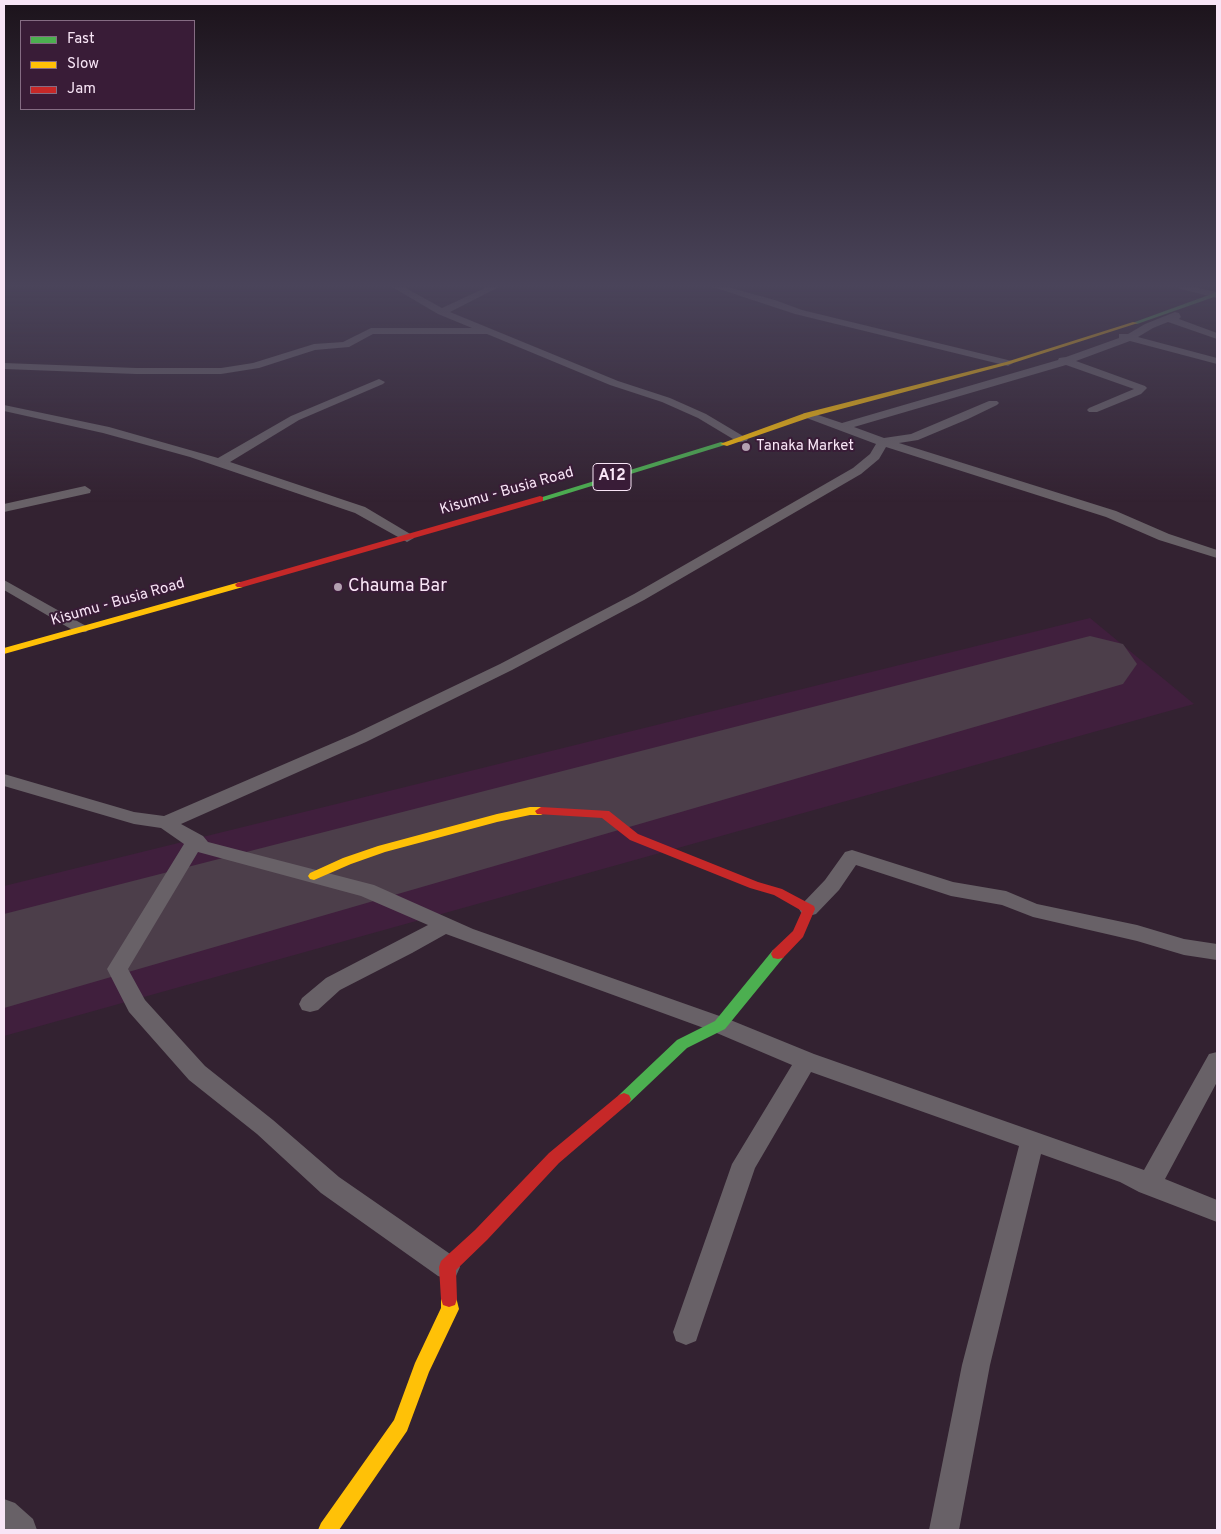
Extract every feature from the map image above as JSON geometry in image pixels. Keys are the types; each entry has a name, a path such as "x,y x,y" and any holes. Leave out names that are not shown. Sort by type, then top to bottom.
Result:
{"main road":[{"name":"Kisumu - Busia Road","path":"4,651 406,538 742,439 808,415 1022,359"},
{"path":"314,876 346,861 506,816 530,811 605,814 634,837 754,885 778,892 809,910 798,934 775,957 720,1026 682,1044 626,1097 554,1158 481,1235 447,1267 450,1309 421,1369 402,1425 328,1530"}],"street":[{"path":"4,366 221,371 255,366 278,359"},
{"path":"554,359 614,383 666,400 702,416 742,439"},
{"path":"990,359 1008,363"},
{"path":"1060,359 1141,388 1137,392 1094,410"},
{"path":"842,427 1073,359"},
{"path":"219,463 295,418 379,382"},
{"path":"883,442 914,437 993,403"},
{"path":"4,408 105,430 194,454 352,507 406,538"},
{"path":"808,415 883,442 1111,514 1164,537 1217,554"},
{"path":"166,823 360,738 506,667 639,598 857,471 875,456 883,442"},
{"path":"4,508 85,490"},
{"path":"4,584 81,629"},
{"path":"4,780 134,818 166,823 196,841 202,847 367,890 445,925 720,1026 806,1061 1128,1174 1217,1212"},
{"path":"196,841 176,869 116,969 137,1006 197,1073 265,1128 330,1185 447,1267"},
{"path":"809,910 832,885 852,857 951,889 1006,898 1033,910 1137,933 1184,947 1217,952"},
{"path":"310,1004 333,984 405,948 445,925"},
{"path":"686,1332 744,1164 806,1061"},
{"path":"1148,1184 1160,1166 1217,1061"},
{"path":"944,1530 976,1365 1032,1140"},
{"path":"4,1514 22,1530"}],"shaded area":[{"path":"1090,618 1194,704 4,1036 4,886"}],"runway":[{"path":"4,961 1090,664"}],"traffic: fast":[{"path":"540,499 724,444"},
{"path":"624,1099 682,1044 720,1025 778,954"}],"traffic: slow":[{"path":"724,444 808,415 1022,359"},
{"path":"4,651 240,585"},
{"path":"314,876 347,861 382,849 497,818 530,811 541,811"},
{"path":"328,1530 401,1425 421,1369 450,1309 449,1299"}],"traffic: jam":[{"path":"240,585 540,499"},
{"path":"541,811 605,814 634,837 754,885 778,892 809,909 798,934 778,954"},
{"path":"449,1299 447,1267 481,1235 554,1158 624,1099"}],"place":[{"name":"Tanaka Market","path":"746,447"},
{"name":"Chauma Bar","path":"338,587"}]}
